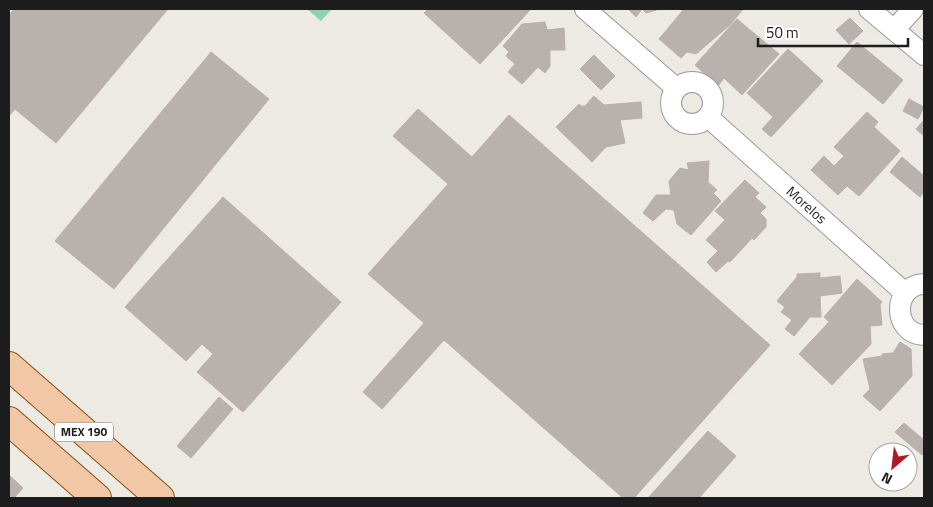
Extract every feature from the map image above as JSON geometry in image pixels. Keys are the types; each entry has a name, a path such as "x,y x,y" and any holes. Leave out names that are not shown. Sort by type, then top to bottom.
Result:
{"main road":[{"name":"MEX 190","path":"9,366 160,498"},
{"name":"MEX 190","path":"9,421 97,498"}],"street":[{"path":"585,9 676,88"},
{"path":"870,9 924,55"},
{"path":"894,30 913,9"},
{"path":"689,82 697,82 704,85 713,96 714,104 708,117 702,122 695,124 687,124 680,121 675,116 671,102 676,88 689,82"},
{"name":"Morelos","path":"708,117 905,293"},
{"path":"924,284 912,287 905,293 899,309 905,326 912,331 924,335"}],"green space":[{"path":"307,9 332,9 321,21"}],"building":[{"path":"14,9 168,9 56,143 15,109 9,116 9,16"},
{"path":"428,9 531,9 480,64 424,13"},
{"path":"628,9 642,9 636,17"},
{"path":"642,9 660,9 646,13"},
{"path":"684,9 743,9 730,25 696,54 687,52 681,58 659,39"},
{"path":"850,18 863,31 849,44 836,30"},
{"path":"737,19 779,54 742,95 724,78 718,86 695,65"},
{"path":"545,22 547,30 564,28 565,50 550,50 550,66 545,73 538,67 522,84 508,72 515,64 506,56 509,52 503,46 522,24"},
{"path":"857,42 903,80 883,104 837,66"},
{"path":"788,49 823,81 771,137 762,129 773,117 747,93"},
{"path":"211,52 269,99 114,289 55,241"},
{"path":"594,55 615,76 601,90 580,69"},
{"path":"594,96 604,105 641,102 642,118 620,120 625,143 606,147 592,162 556,127 579,104 585,106"},
{"path":"909,99 924,107 918,119 903,111"},
{"path":"418,109 472,157 509,115 770,345 634,498 623,498 444,340 382,409 363,392 424,323 368,274 448,184 393,136"},
{"path":"867,112 878,122 874,127 900,151 859,196 847,186 838,195 811,170 824,156 834,166 844,156 834,147"},
{"path":"924,120 924,136 916,129"},
{"path":"902,157 924,176 924,191 920,197 890,172"},
{"path":"709,161 708,182 717,190 713,193 721,201 691,235 677,224 674,210 666,209 653,221 643,213 656,195 671,195 669,181 680,168 689,170 687,163"},
{"path":"745,180 759,193 755,197 766,207 760,213 766,219 766,227 754,240 752,238 730,262 728,261 716,272 707,262 718,251 706,240 725,220 715,211"},
{"path":"223,197 341,302 243,412 197,372 213,354 202,344 186,361 125,307"},
{"path":"820,273 820,278 840,276 842,293 820,296 821,317 810,317 794,336 785,329 792,320 781,312 785,307 777,301 797,277 797,274"},
{"path":"857,279 882,302 880,304 882,325 870,326 871,344 832,385 799,354 829,322 824,317"},
{"path":"900,342 911,349 912,376 880,411 863,396 870,389 863,359 893,353"},
{"path":"219,397 233,409 191,458 177,446"},
{"path":"904,423 924,440 924,452 922,455 918,452 918,442 907,442 895,432"},
{"path":"708,431 736,456 699,498 648,498"},
{"path":"9,475 23,488 14,498 9,498"}]}
